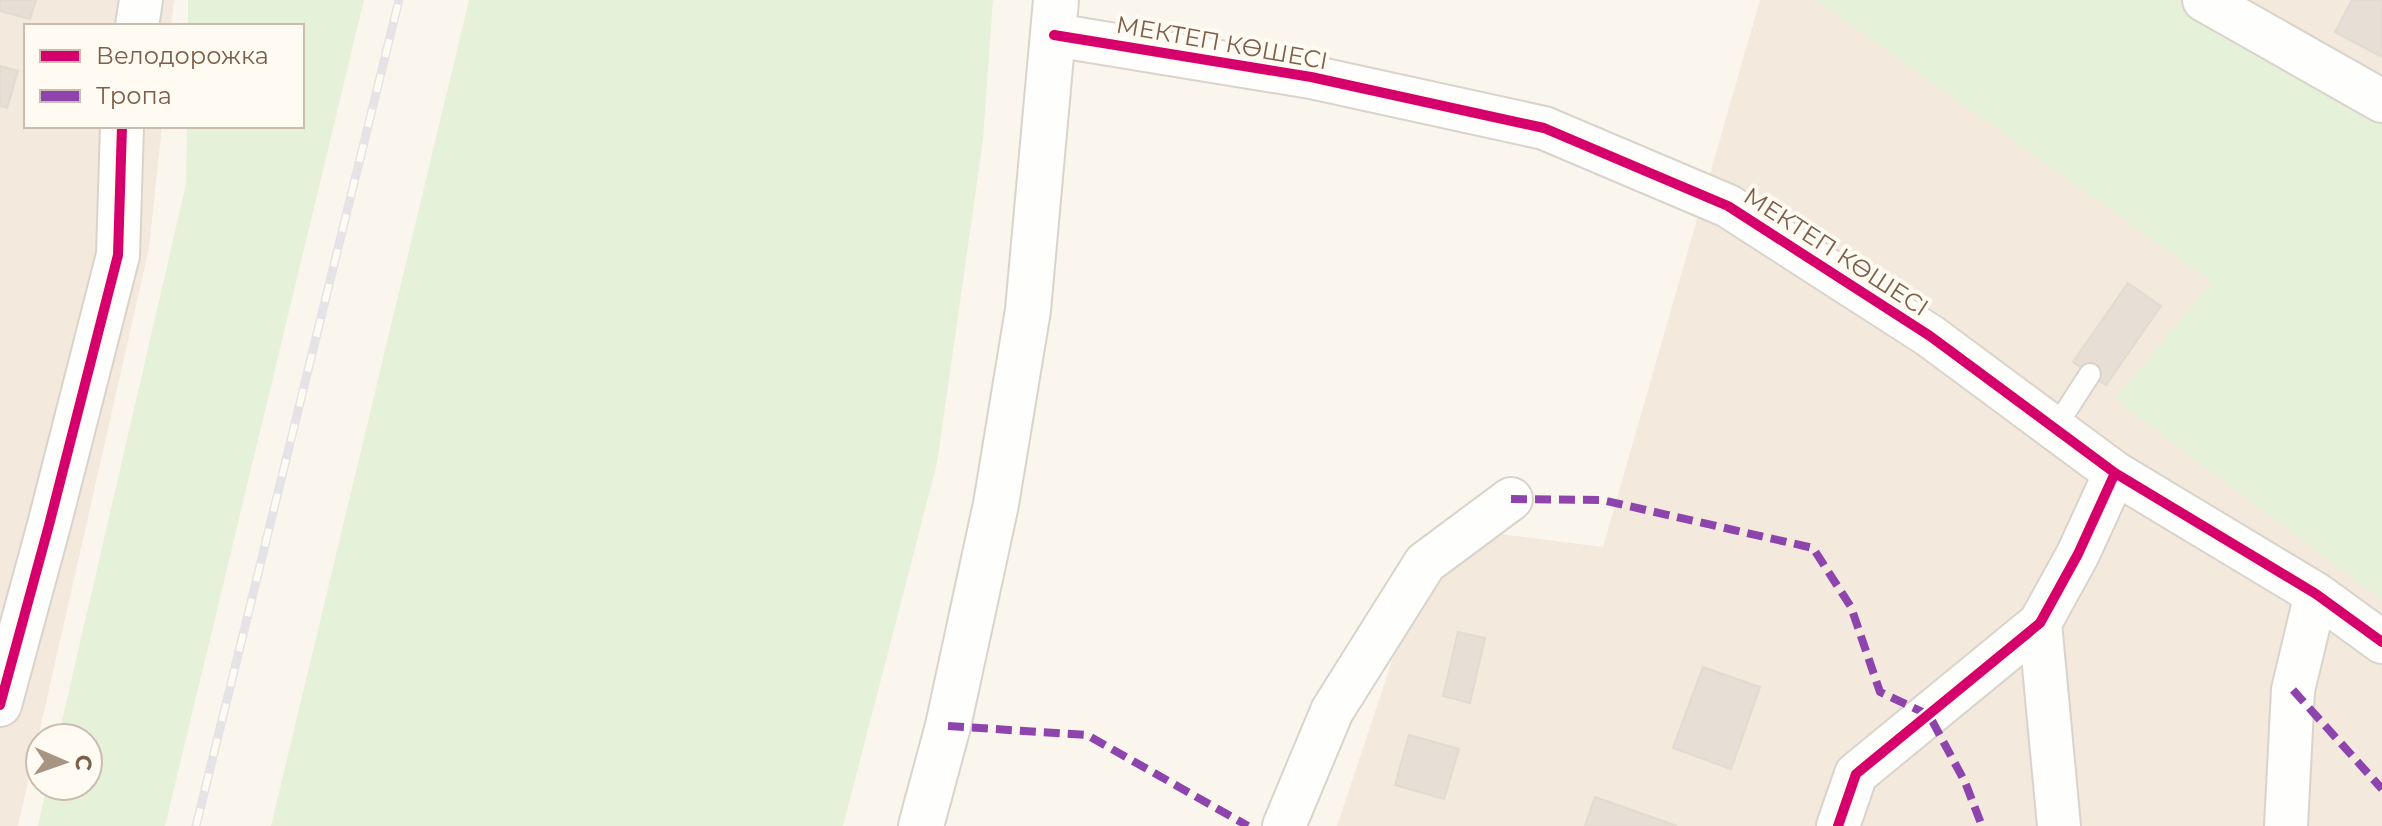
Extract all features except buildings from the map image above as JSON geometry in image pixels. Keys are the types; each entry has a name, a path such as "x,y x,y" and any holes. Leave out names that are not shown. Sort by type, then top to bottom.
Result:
{"main road":[{"path":"921,826 948,726 996,504 1028,310 1055,18"}],"street":[{"path":"137,24 141,0"},
{"path":"2204,0 2382,101"},
{"name":"МЕКТЕП КӨШЕСІ","path":"1055,18 1544,128 1728,206 1930,336 2115,473 2316,594 2382,642"},
{"path":"0,705 118,255 122,128"},
{"path":"1838,826 1856,774 2040,623 2078,554 2115,473"},
{"path":"1284,826 1332,711 1425,563 1511,499"},
{"path":"2286,826 2293,690 2316,594"},
{"path":"2040,623 2059,826"}],"lane":[{"path":"2055,428 2090,374"}],"shaded area":[{"path":"0,0 174,0 171,24 24,24 24,128 162,128 149,248 42,722 24,722 24,800 18,826 0,826"},
{"path":"1760,0 2382,0 2382,826 1337,826 1437,526 1603,547"}],"green space":[{"path":"188,0 364,0 165,826 38,826 43,802 104,802 104,722 62,722 186,184 187,128 304,128 304,24 188,24"},
{"path":"469,0 993,0 983,140 937,463 843,826 271,826"},
{"path":"1816,0 2177,0 2382,117 2382,600 2115,399 2212,282"}],"railway":[{"path":"196,826 399,0"}],"marked path":[{"path":"1511,499 1602,500 1813,548 1851,607 1880,692 1929,715 1965,782 1982,826"},
{"path":"2293,690 2382,789"},
{"path":"948,726 1087,735 1248,826"}],"cycle path":[{"path":"1054,35 1311,77 1544,128 1728,206 1930,336 2115,473 2316,594 2382,642"},
{"path":"0,705 118,255 122,128"},
{"path":"1838,826 1856,774 2040,623 2078,554 2115,473"}]}
